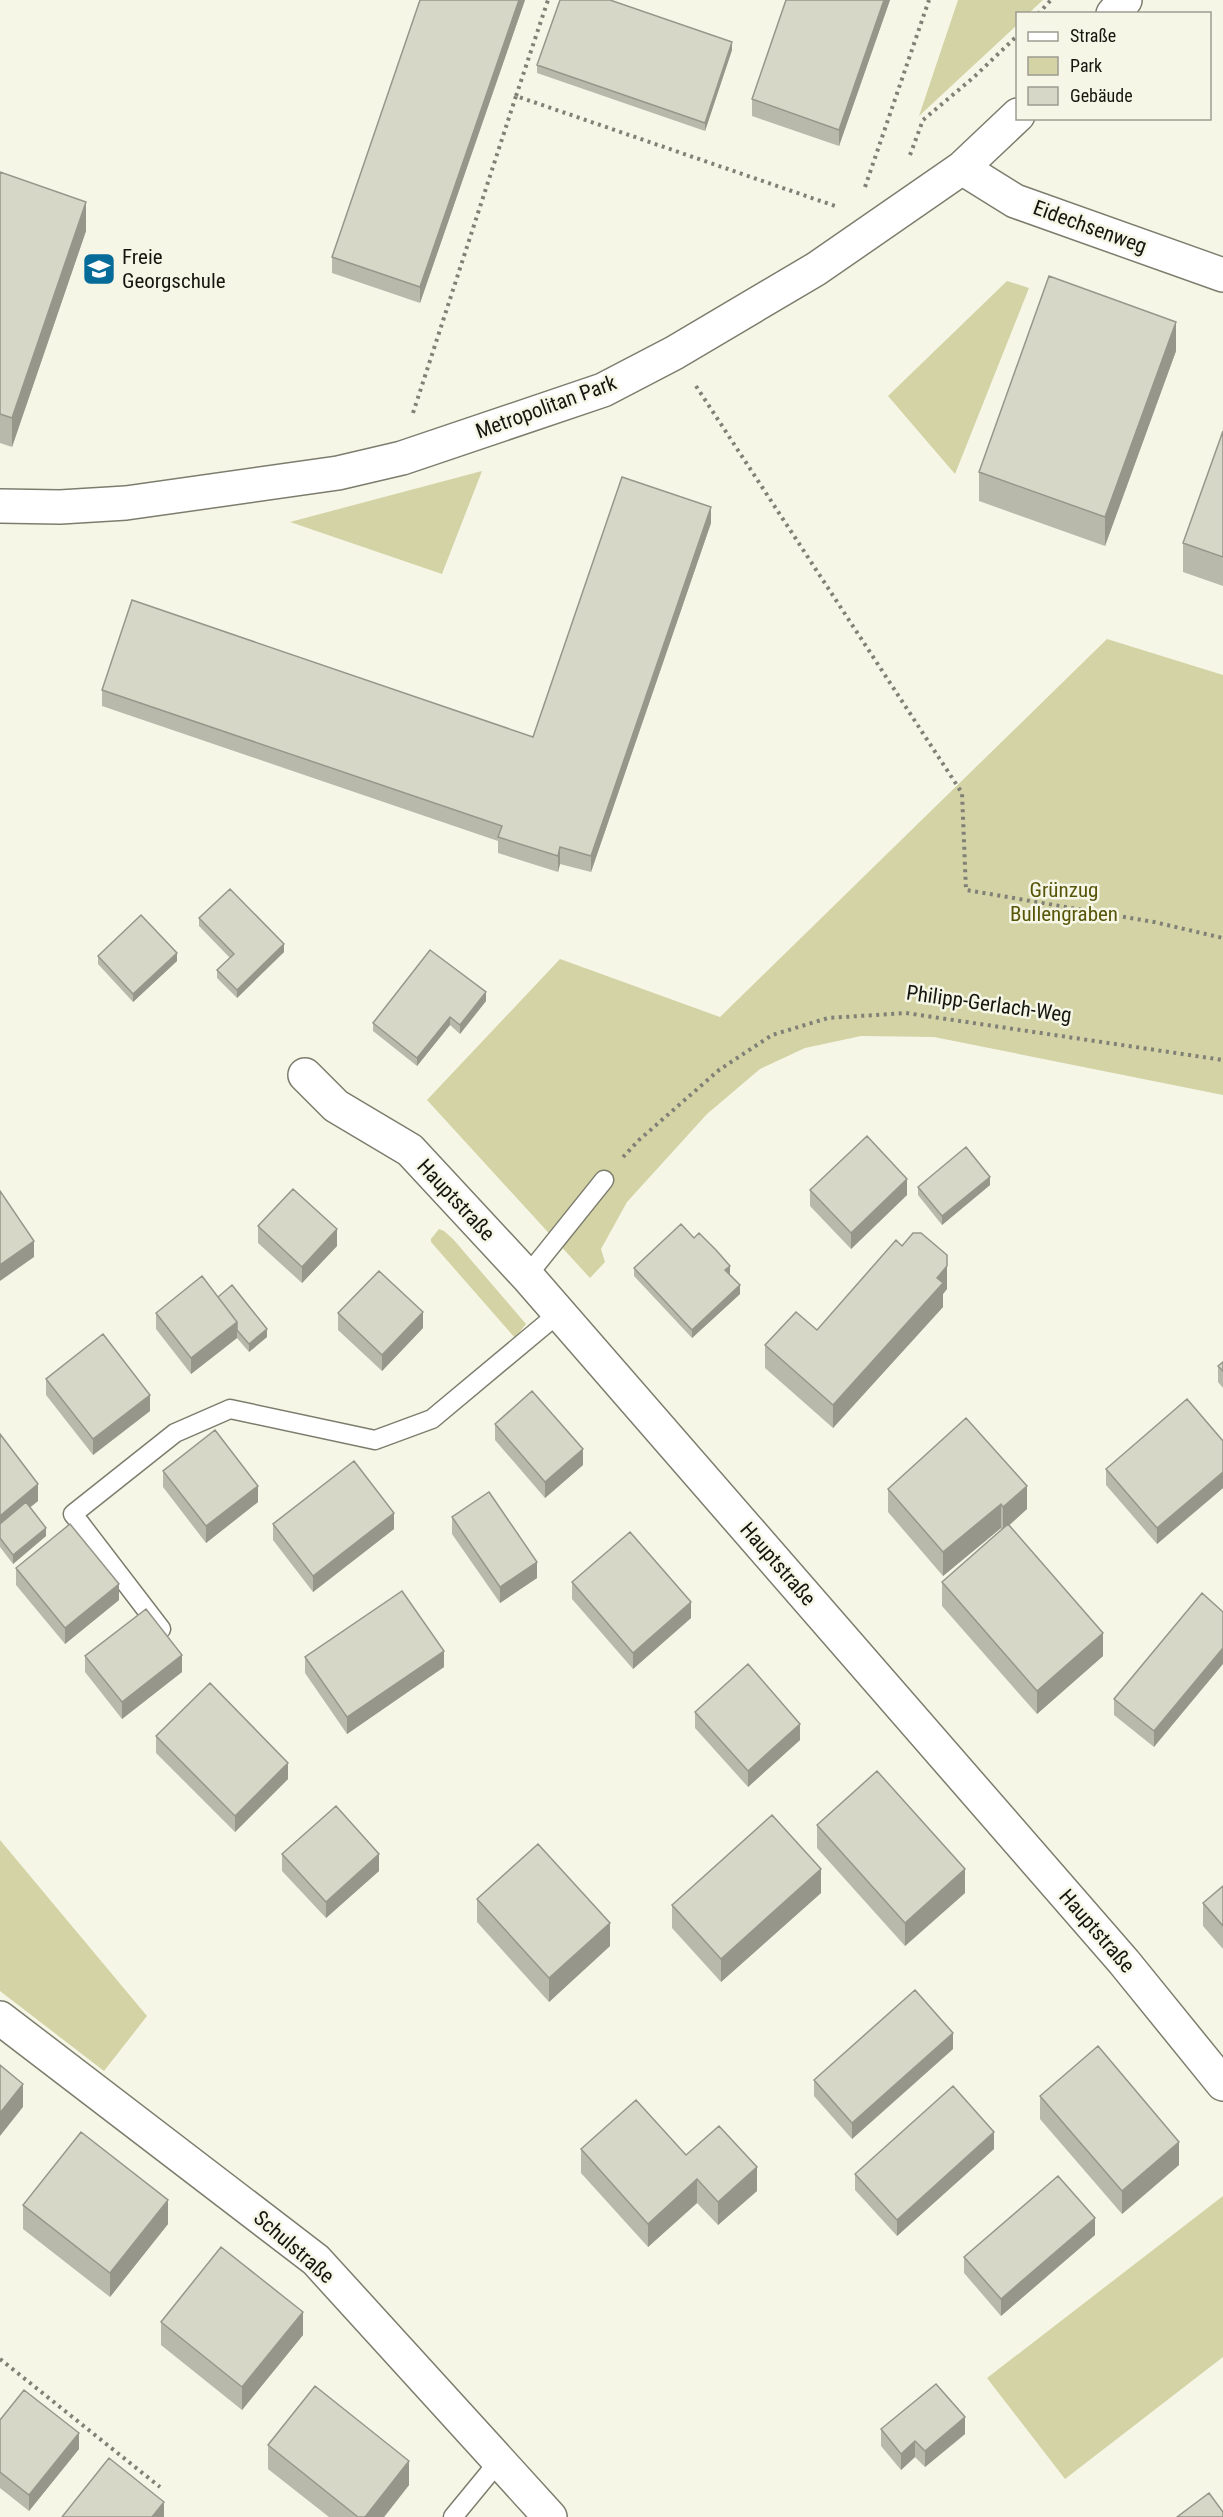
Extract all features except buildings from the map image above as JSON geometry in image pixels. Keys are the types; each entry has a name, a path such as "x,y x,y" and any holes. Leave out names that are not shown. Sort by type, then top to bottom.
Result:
{"street":[{"path":"1115,12 1125,0"},
{"name":"Metropolitan Park","path":"0,506 60,507 183,496 338,472 402,458 603,390 674,353 816,269 962,168 1016,116"},
{"name":"Eidechsenweg","path":"962,168 1015,201 1223,275"},
{"name":"Hauptstraße","path":"304,1075 336,1106 410,1150 527,1276 1116,1953 1223,2084"},
{"name":"Schulstraße","path":"0,2018 316,2260 550,2517"}],"lane":[{"path":"527,1276 604,1180"},
{"path":"168,1639 72,1514 175,1433 230,1409 375,1440 432,1419 559,1313"},
{"path":"453,2517 499,2460"}],"path":[{"path":"410,422 548,0"},
{"path":"864,190 929,0"},
{"path":"1040,12 1051,0"},
{"path":"908,159 923,120 1016,36"},
{"path":"516,96 845,209"},
{"path":"674,353 962,793 966,890 1154,922 1223,938"},
{"name":"Philipp-Gerlach-Weg","path":"604,1180 639,1140 719,1070 772,1035 828,1018 906,1013 1223,1060"},
{"path":"0,2359 160,2487"}],"green space":[{"path":"958,0 1043,0 1030,12 1016,12 1016,26 919,116"},
{"path":"1007,281 1029,288 955,474 888,396"},
{"path":"482,471 442,574 290,522"},
{"name":"Grünzug Bullengraben","path":"1107,639 1223,675 1223,1095 934,1037 861,1036 805,1048 760,1069 707,1114 627,1202 601,1249 605,1262 590,1278 427,1100 560,959 720,1017"},
{"path":"439,1229 453,1239 526,1324 515,1338 431,1242"},
{"path":"0,1840 147,2016 104,2071 0,1991"},
{"path":"1223,2196 1223,2357 1065,2479 987,2378"}],"place":[{"name":"Freie Georgschule","path":"99,269"}]}
